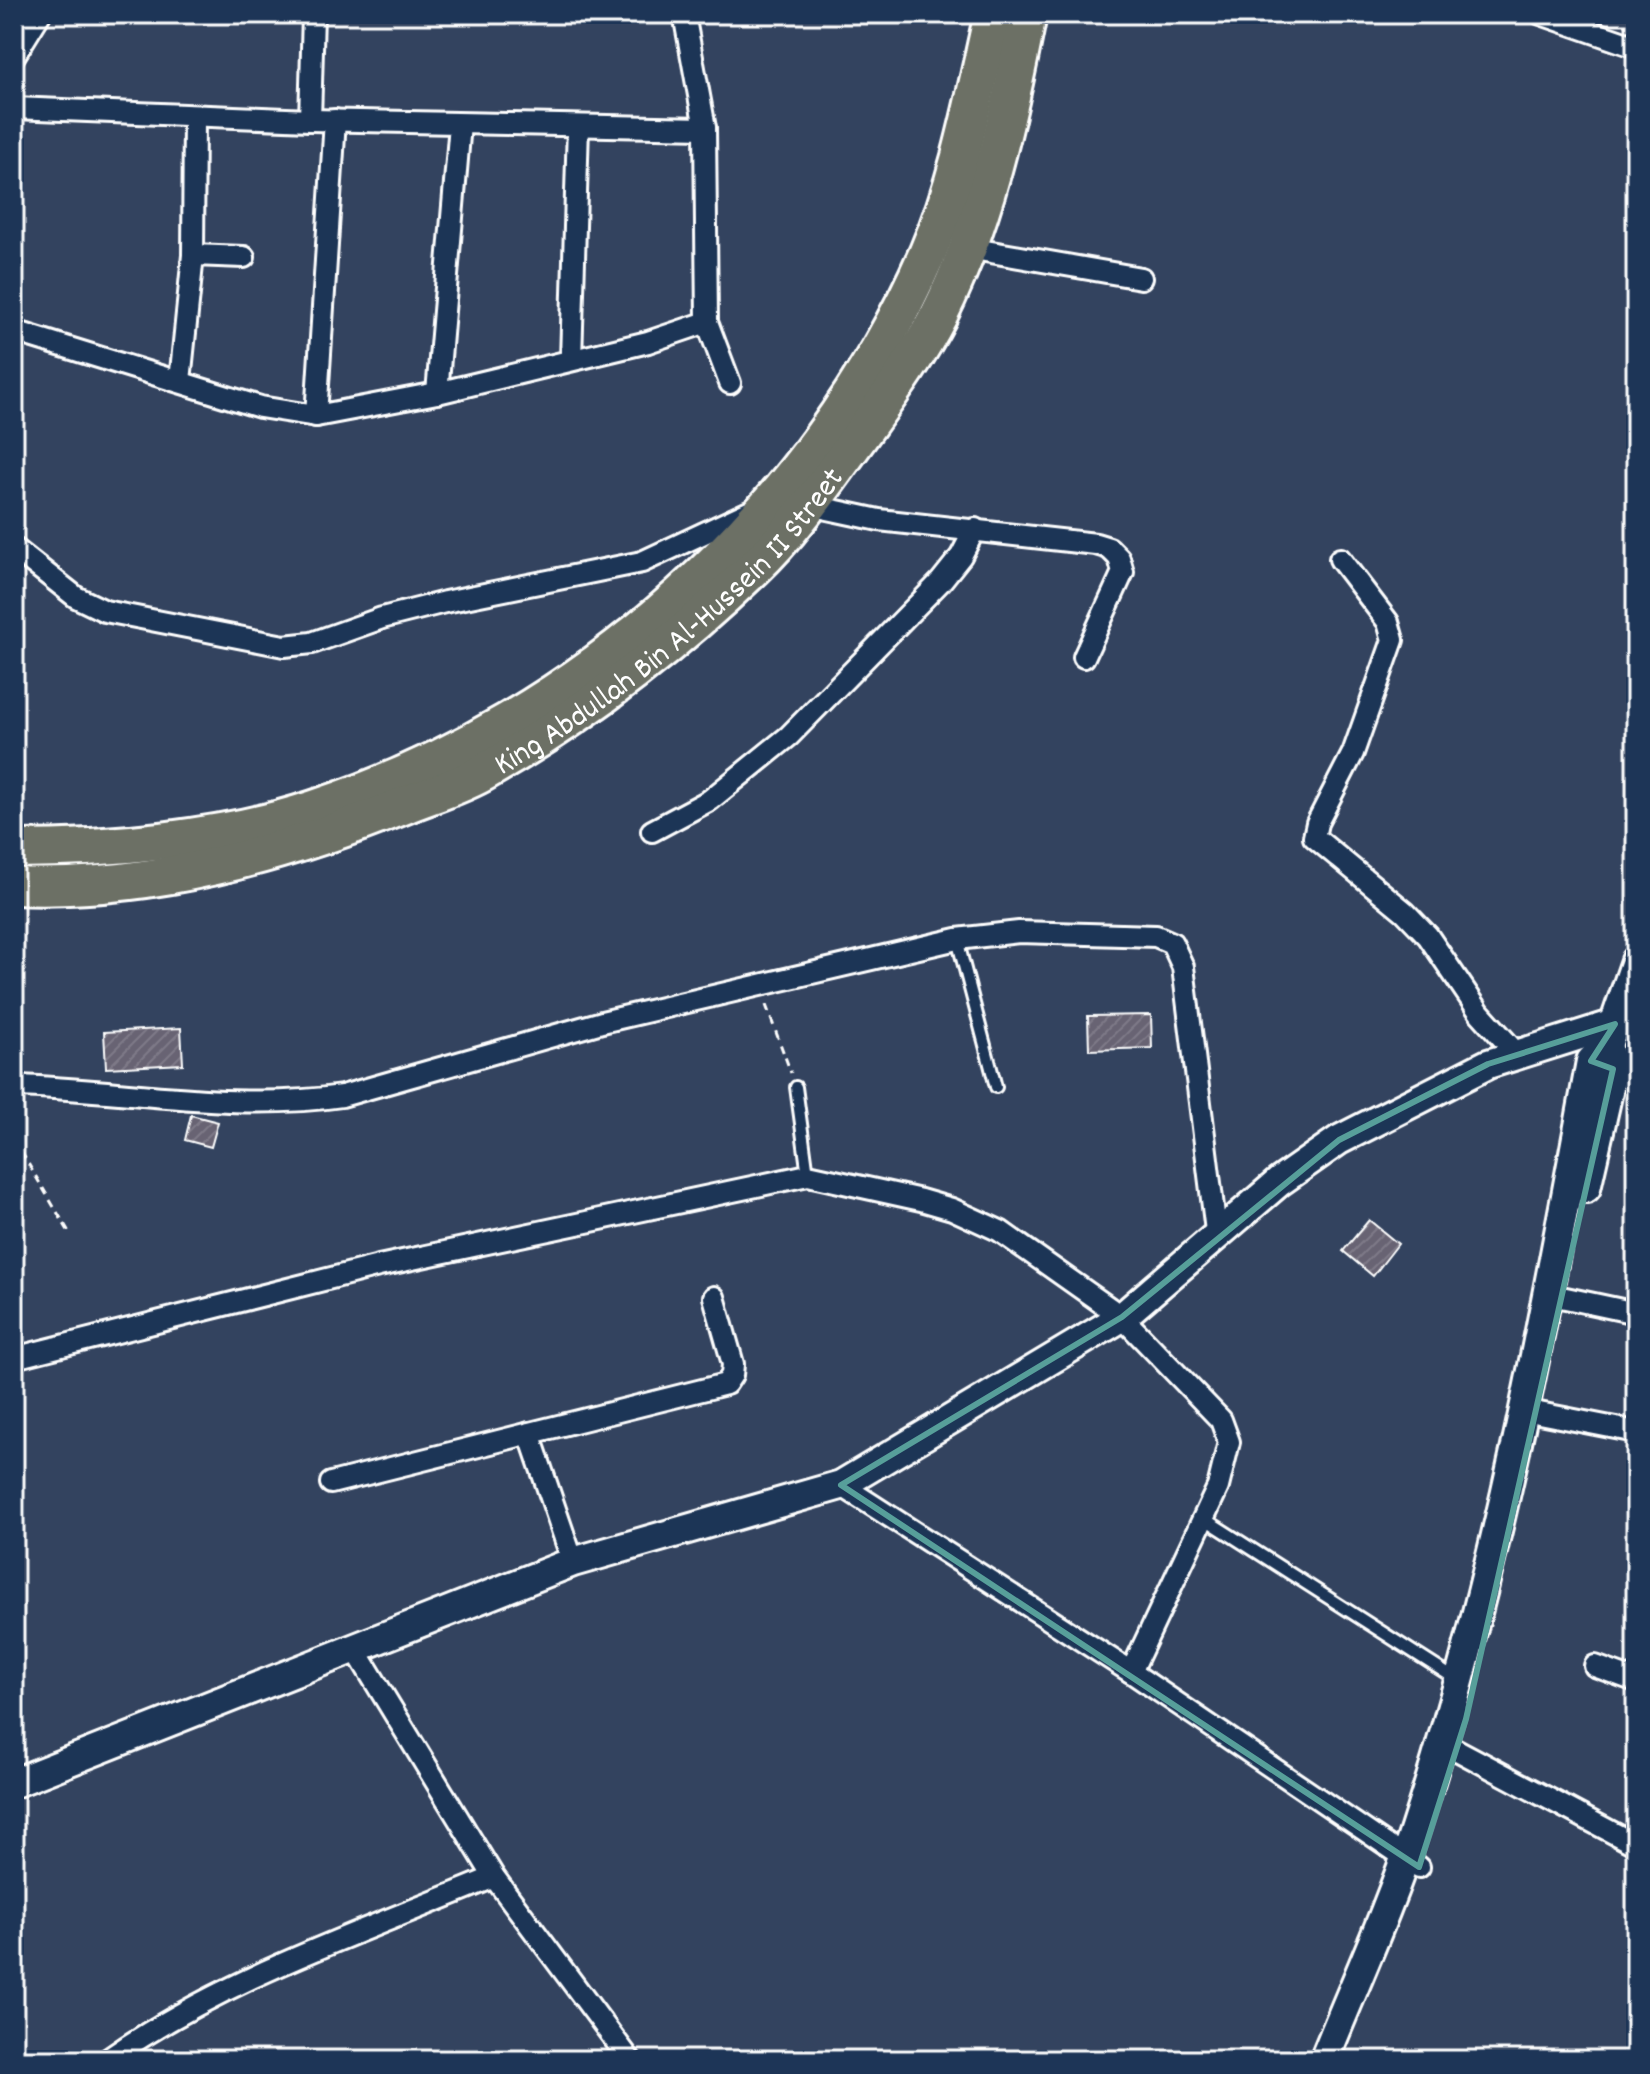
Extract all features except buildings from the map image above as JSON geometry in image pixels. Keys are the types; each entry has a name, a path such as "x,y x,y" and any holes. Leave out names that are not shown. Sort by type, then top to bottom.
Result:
{"highway":[{"name":"King Abdullah Bin Al-Hussein II Street","path":"14,849 82,849 219,830 312,810 438,761 544,701 667,608 773,501 807,458 885,342 929,249 966,131 993,14"},
{"name":"King Abdullah Bin Al-Hussein II Street","path":"14,886 67,887 134,880 218,866 323,839 482,774 575,718 652,657 755,567 809,505 904,374 938,316 968,248 1006,123 1028,14"}],"street":[{"path":"14,56 21,33 40,14"},
{"path":"310,120 313,14"},
{"path":"684,14 705,128 707,322 730,383"},
{"path":"1541,14 1636,47"},
{"path":"14,108 310,120 705,128"},
{"path":"180,381 193,255 194,116"},
{"path":"316,416 335,120"},
{"path":"437,393 460,124"},
{"path":"571,360 578,126"},
{"path":"968,248 1141,278"},
{"path":"193,255 244,257"},
{"path":"14,331 260,407 316,416 437,393 648,342 707,322"},
{"path":"14,548 76,597 105,611 284,646 312,643 382,618 445,602 642,562 773,501"},
{"path":"809,505 879,520 975,529 1109,548 1119,558 1123,572 1118,589 1084,657"},
{"path":"652,831 710,800 789,736 941,581 961,556 975,529"},
{"path":"1340,559 1388,622 1393,640 1353,753 1317,823 1314,837 1405,912 1428,936 1480,1013 1517,1054"},
{"path":"14,1086 252,1103 310,1101 342,1096 602,1022 957,939 1019,932 1156,936 1172,943 1183,967 1217,1239"},
{"path":"1450,1746 1459,1681 1636,961"},
{"path":"14,1783 573,1562 841,1485 1122,1317 1217,1239 1279,1182 1339,1140 1410,1101 1517,1054 1613,1055"},
{"path":"1343,2060 1450,1746 1539,1413 1613,1055"},
{"path":"14,1358 379,1266 808,1175 921,1200 1000,1231 1122,1317 1221,1420 1229,1442 1218,1487 1131,1672"},
{"path":"331,1483 726,1384 732,1375 733,1364 714,1297"},
{"path":"1561,1297 1636,1313"},
{"path":"1539,1413 1636,1432"},
{"path":"529,1433 573,1562"},
{"path":"841,1485 1131,1672 1412,1863"},
{"path":"354,1647 494,1877 630,2060"},
{"path":"1595,1666 1636,1681"},
{"path":"1450,1746 1636,1845"},
{"path":"1324,2060 1412,1863"},
{"path":"107,2060 160,2022 224,1990 494,1877"}],"lane":[{"path":"957,939 996,1087"},
{"path":"796,1087 808,1175"},
{"path":"1205,1519 1459,1681"}],"path":[{"path":"759,986 796,1087"},
{"path":"14,1140 69,1232"}],"highlighted area":[{"path":"1615,1024 1591,1061 1613,1069 1466,1719 1419,1867 841,1485 1122,1317 1339,1140 1488,1064"}]}
